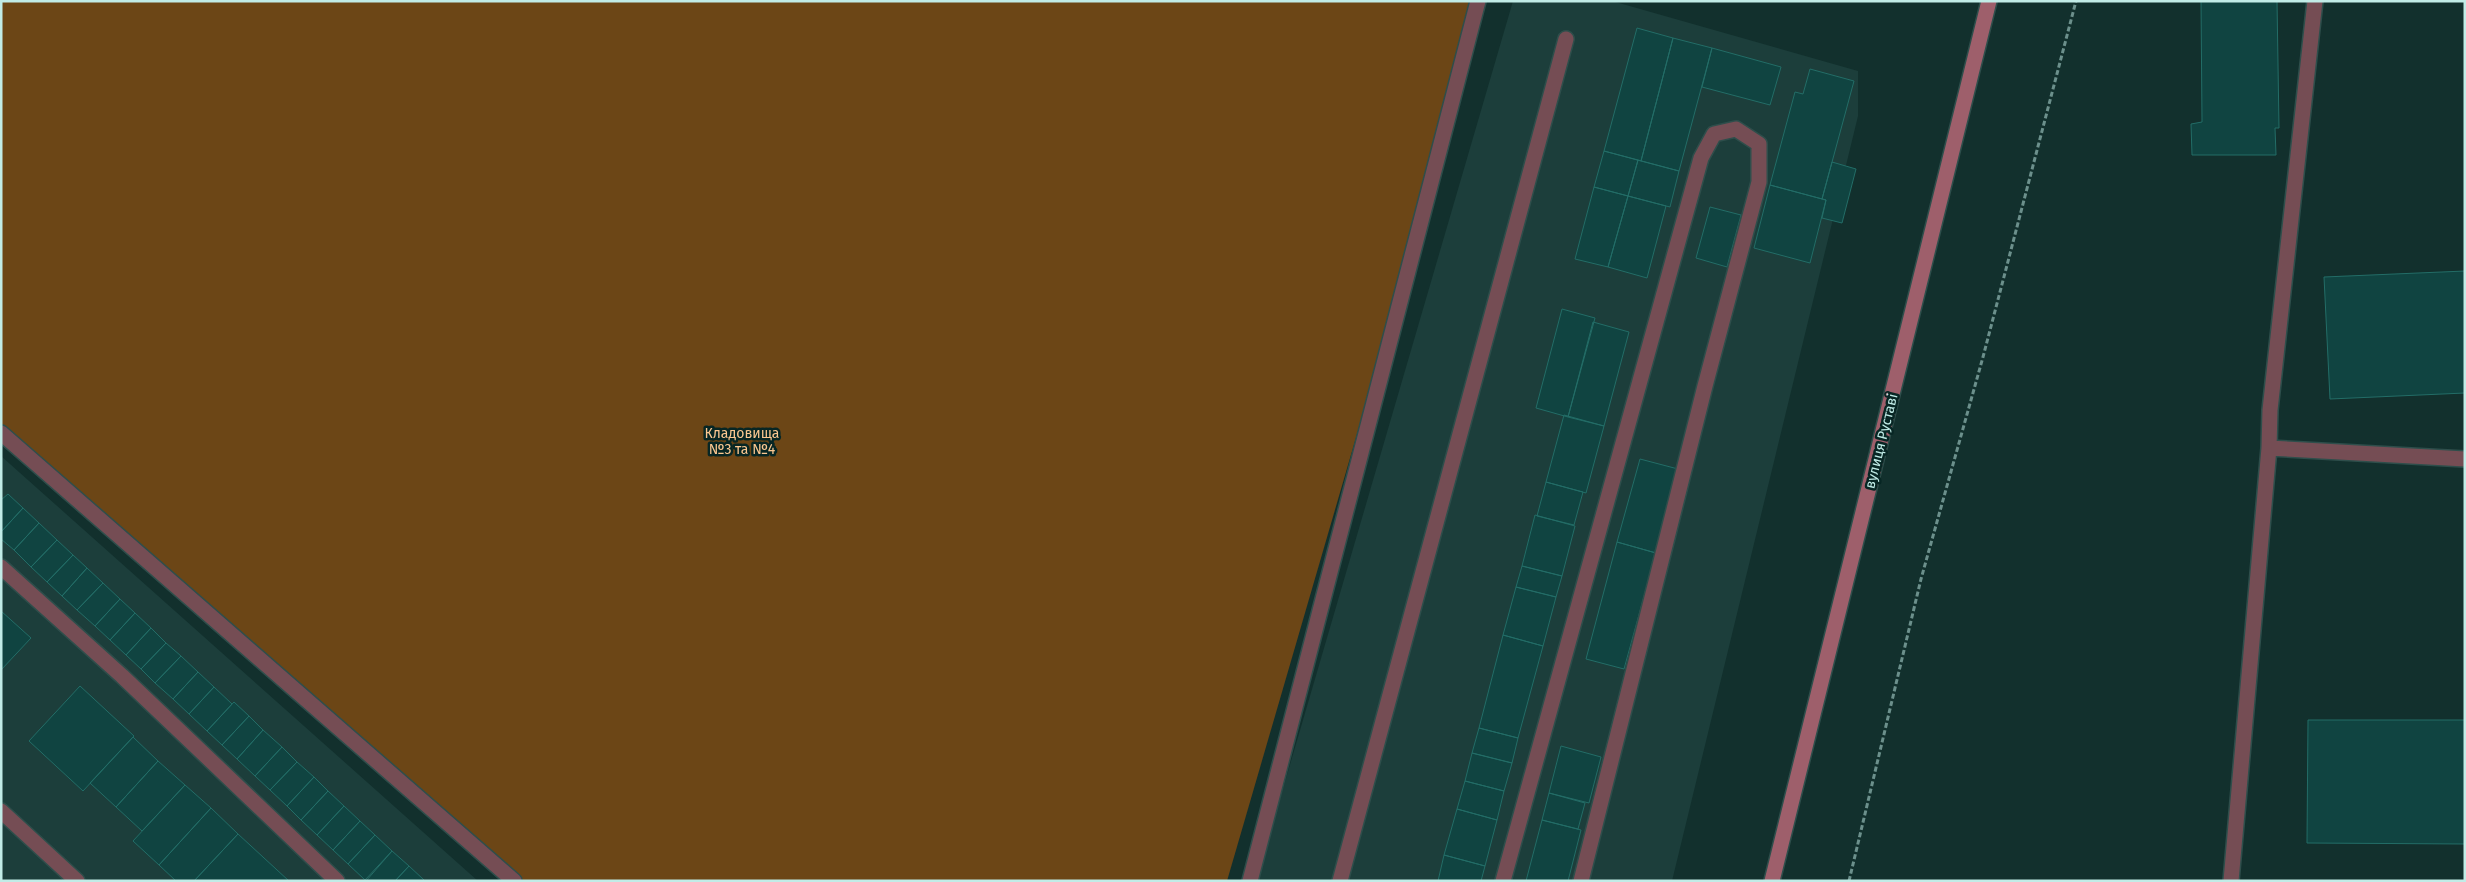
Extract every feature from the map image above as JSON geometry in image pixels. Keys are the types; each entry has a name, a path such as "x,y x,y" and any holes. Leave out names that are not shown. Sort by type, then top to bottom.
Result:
{"main road":[{"name":"вулиця Руставі","path":"1772,881 1987,2"}],"lane":[{"path":"1250,881 1478,1"},
{"path":"2231,881 2269,448 2271,400 2314,1"},
{"path":"1340,881 1566,39"},
{"path":"1504,881 1701,158 1714,134 1736,129 1759,144 1759,182 1705,386 1582,881"},
{"path":"1,433 514,881"},
{"path":"2269,448 2465,459"},
{"path":"1,566 122,676 337,881"},
{"path":"1,811 77,881"}],"path":[{"path":"1849,881 1921,579 1983,357 2076,1"}],"shaded area":[{"path":"1513,1 1612,1 1858,71 1858,116 1672,881 1256,881"},
{"path":"1,456 478,881 1,881"}],"green space":[{"name":"Кладовища №3 та №4","path":"1,1 1483,1 1227,881 521,881 1,430"}],"building":[{"path":"2201,1 2277,1 2279,128 2275,128 2276,155 2192,155 2191,124 2202,122"},
{"path":"1637,28 1673,38 1641,161 1604,151"},
{"path":"1673,38 1712,48 1679,171 1641,161"},
{"path":"1712,48 1781,67 1770,105 1702,87"},
{"path":"1810,69 1854,81 1822,199 1770,185 1795,92 1803,94"},
{"path":"1604,151 1638,160 1628,196 1594,187"},
{"path":"1638,160 1679,171 1670,207 1628,196"},
{"path":"1832,162 1856,169 1842,223 1822,218 1826,200 1822,199"},
{"path":"1770,185 1826,200 1810,263 1754,248"},
{"path":"1594,187 1628,196 1608,267 1575,259"},
{"path":"1628,196 1666,206 1647,278 1608,267"},
{"path":"1710,207 1741,215 1727,267 1696,258"},
{"path":"2465,271 2465,393 2330,399 2324,277"},
{"path":"1562,309 1595,318 1568,417 1536,408"},
{"path":"1593,322 1629,332 1604,426 1568,417"},
{"path":"1564,415 1604,426 1586,493 1546,482"},
{"path":"1640,459 1678,469 1656,553 1617,542"},
{"path":"1546,482 1583,492 1574,525 1537,516"},
{"path":"8,494 23,508 1,532 1,500"},
{"path":"23,508 39,523 14,550 1,539 1,532"},
{"path":"1535,515 1575,526 1562,576 1522,566"},
{"path":"39,523 57,540 31,567 14,550"},
{"path":"57,540 73,555 47,582 31,567"},
{"path":"1617,542 1656,553 1624,669 1586,659"},
{"path":"73,555 87,568 62,596 47,582"},
{"path":"1522,566 1562,576 1556,597 1516,587"},
{"path":"87,568 103,583 77,610 62,596"},
{"path":"103,583 120,599 95,626 77,610"},
{"path":"1516,587 1556,597 1543,646 1503,635"},
{"path":"120,599 135,613 110,640 95,626"},
{"path":"1,611 31,638 1,670"},
{"path":"135,613 151,628 126,655 110,640"},
{"path":"151,628 166,643 141,669 126,655"},
{"path":"1503,635 1543,646 1518,738 1479,728"},
{"path":"166,643 181,656 155,683 141,669"},
{"path":"181,656 198,672 173,699 155,683"},
{"path":"198,672 214,687 189,714 173,699"},
{"path":"80,686 134,736 83,791 29,741"},
{"path":"214,687 232,704 207,731 189,714"},
{"path":"234,702 249,716 222,745 207,731"},
{"path":"249,716 263,730 237,759 222,745"},
{"path":"2308,720 2465,720 2465,844 2307,843"},
{"path":"1479,728 1518,738 1512,763 1472,753"},
{"path":"263,730 282,747 255,776 237,759"},
{"path":"133,737 158,761 116,807 90,783"},
{"path":"1561,746 1601,757 1589,803 1549,793"},
{"path":"282,747 297,762 270,790 255,776"},
{"path":"1472,753 1512,763 1504,791 1465,781"},
{"path":"158,761 185,785 142,831 116,807"},
{"path":"297,762 314,777 287,806 270,790"},
{"path":"314,777 328,791 301,820 287,806"},
{"path":"1465,781 1504,791 1497,820 1457,809"},
{"path":"185,785 211,808 159,865 133,841"},
{"path":"328,791 344,806 317,835 301,820"},
{"path":"1549,793 1585,803 1578,829 1542,820"},
{"path":"344,806 360,821 333,850 317,835"},
{"path":"211,808 238,834 194,881 176,881 159,865"},
{"path":"1457,809 1497,820 1485,866 1444,855"},
{"path":"1542,820 1581,830 1568,881 1526,881"},
{"path":"360,821 375,835 348,864 333,850"},
{"path":"238,834 289,881 194,881"},
{"path":"375,835 392,851 365,880 348,864"},
{"path":"392,851 409,866 395,881 366,881"},
{"path":"1444,855 1485,866 1481,881 1438,881"},
{"path":"409,866 424,880 395,881"}]}
